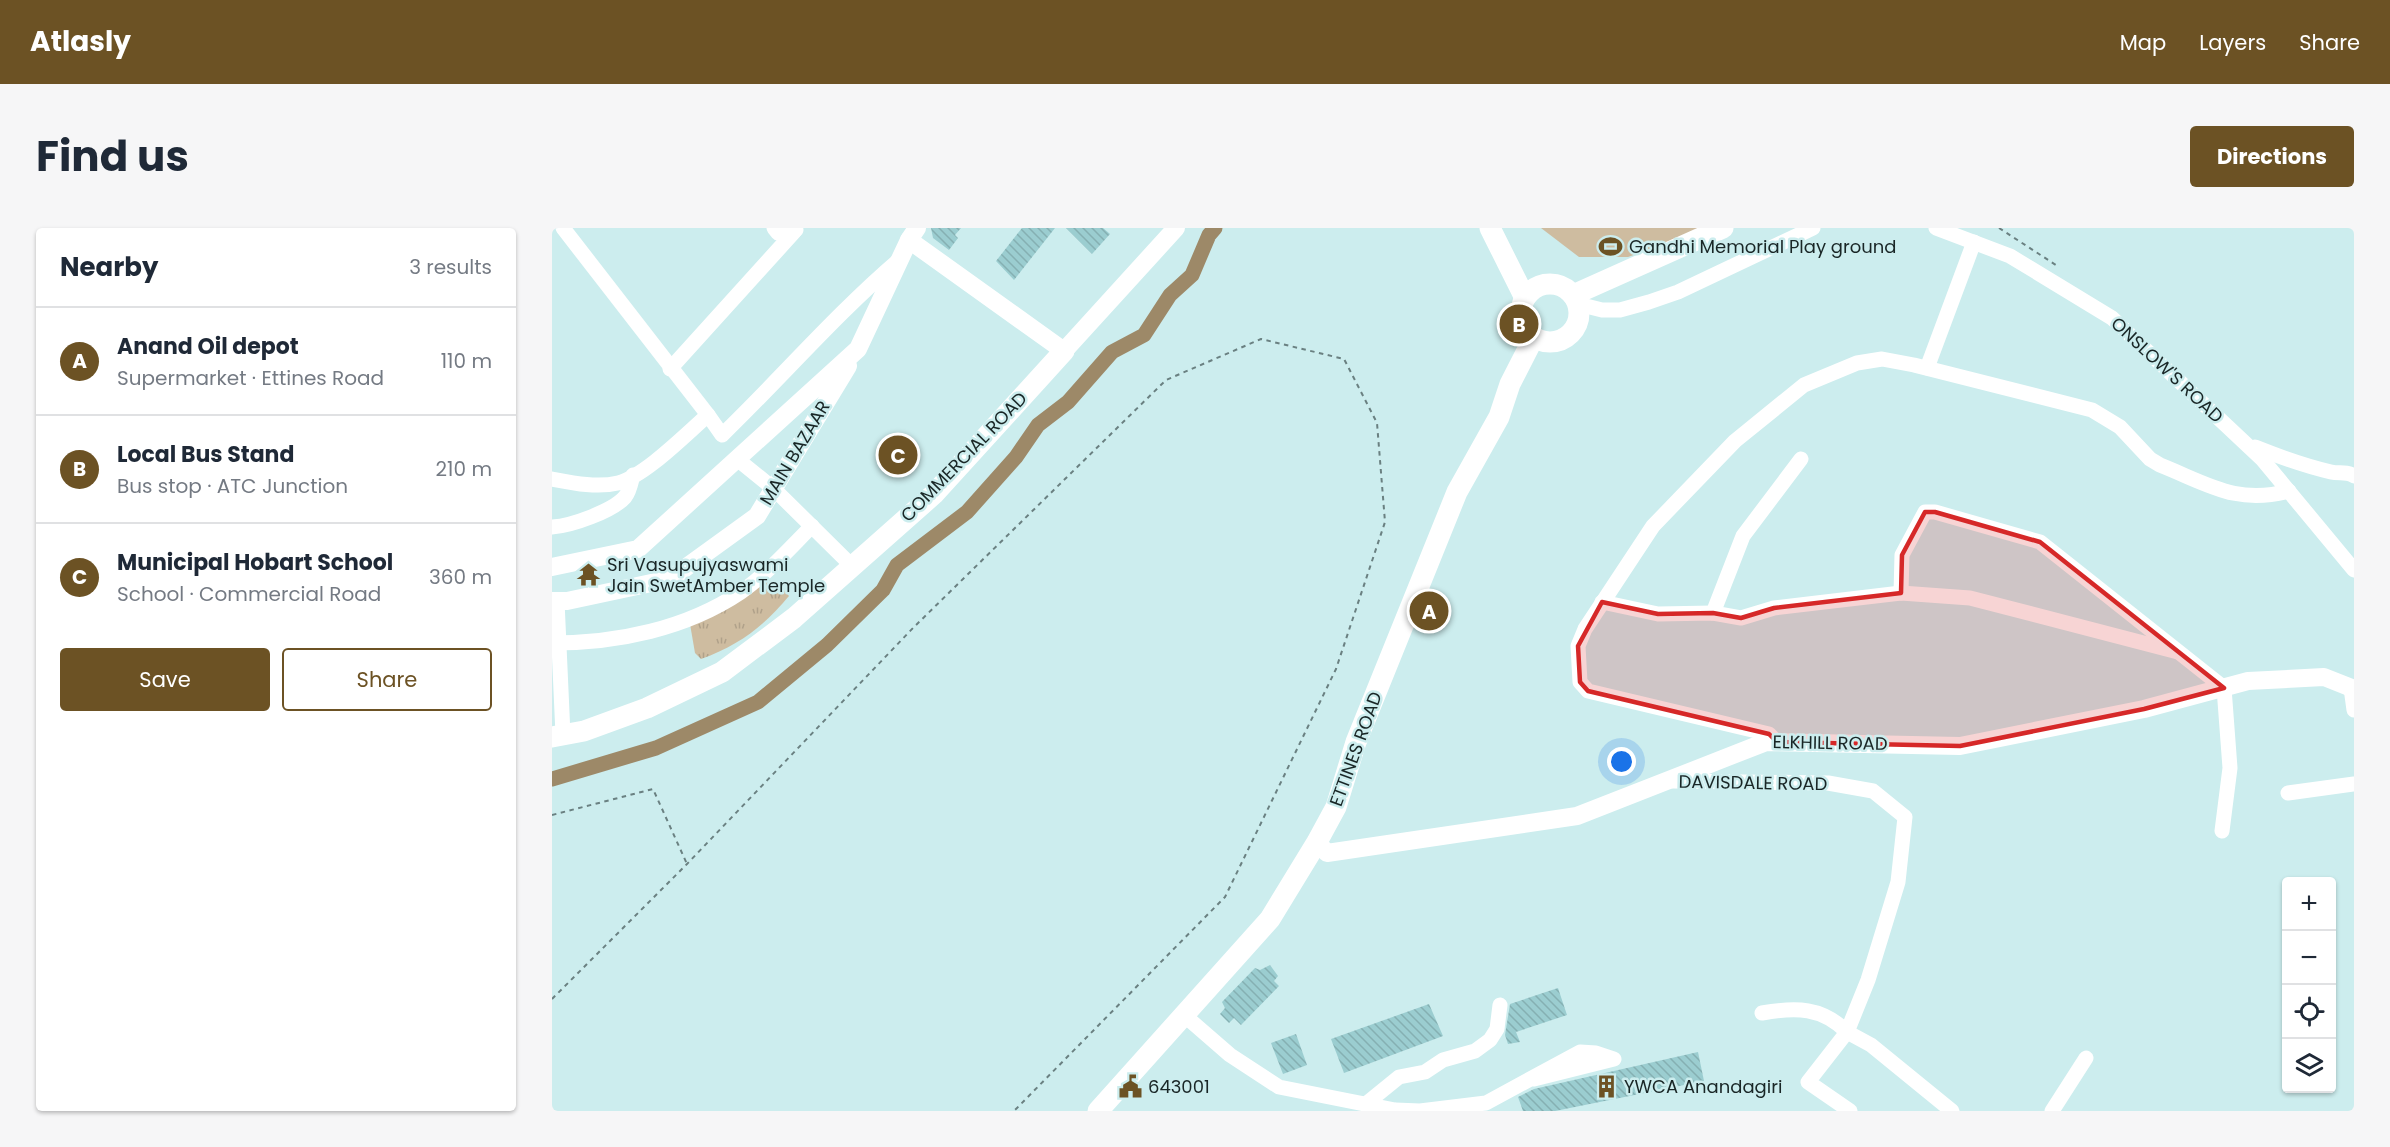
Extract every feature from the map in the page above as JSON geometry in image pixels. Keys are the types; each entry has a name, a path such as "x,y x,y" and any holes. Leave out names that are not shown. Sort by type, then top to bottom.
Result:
{"main road":[{"path":"1490,228 1525,298"},
{"path":"1576,299 1723,228"},
{"path":"1548,284 1566,288 1576,299 1578,321 1568,336 1551,342 1534,337 1523,323 1521,315 1525,298 1539,286 1548,284"},
{"name":"ETTINES ROAD","path":"1098,1111 1270,919 1317,842 1336,807 1356,742 1457,492 1499,417 1510,384 1534,337"},
{"name":"COMMERCIAL ROAD","path":"558,736 584,731 647,708 722,672 794,618 934,494 1064,351"}],"street":[{"path":"563,228 722,435 786,373 858,295 899,260"},
{"path":"774,228 778,233 796,230"},
{"path":"913,234 1064,351 1176,228"},
{"path":"1576,299 1602,310 1620,310 1649,302 1678,292 1813,228"},
{"name":"ONSLOW'S ROAD","path":"1936,228 2010,256 2112,318 2246,444 2289,490 2354,570"},
{"path":"670,369 796,230"},
{"name":"MAIN BAZAAR","path":"555,601 567,601 670,579 757,516 858,349 913,234"},
{"path":"1927,368 1974,242"},
{"path":"552,567 638,549 858,349"},
{"path":"1777,742 1770,734 1588,691 1580,682 1578,646 1584,628 1653,526 1735,441 1804,385 1857,363 1882,359 1927,368 2092,410 2120,427 2150,459 2160,465 2239,496 2264,498 2289,490"},
{"path":"552,479 584,485 618,483 646,468 708,415"},
{"path":"2246,444 2289,461 2334,472 2350,473 2354,476"},
{"path":"737,459 774,489 852,566"},
{"path":"1713,613 1743,536 1800,459"},
{"path":"552,527 582,521 622,500 628,494 633,475"},
{"path":"1901,593 1902,555 1925,512 1935,512 2040,542 2224,688 2230,768 2222,831"},
{"path":"556,643 657,631 702,613 740,592 772,566 812,526"},
{"path":"1602,602 1658,614 1713,613 1741,618 1773,608 1901,593 1970,598 2178,652"},
{"path":"555,601 558,736"},
{"name":"ELKHILL ROAD","path":"1317,842 1327,853 1577,816 1766,742 1960,746 2144,710 2248,681 2324,677 2353,688"},
{"path":"2353,688 2354,710"},
{"name":"DAVISDALE ROAD","path":"1669,781 1828,783 1873,791 1905,817 1895,893 1868,980 1847,1032"},
{"path":"2288,793 2354,784"},
{"path":"1367,1103 1399,1077 1425,1072 1443,1060 1475,1052 1491,1040 1497,1029 1500,1005"},
{"path":"1762,1013 1790,1008 1832,1017 1847,1032 1871,1045 1952,1111"},
{"path":"1184,1016 1230,1055 1280,1087 1395,1110 1420,1111 1486,1103 1534,1079"},
{"path":"1847,1032 1808,1082 1850,1111"},
{"path":"2052,1111 2086,1058"}],"path":[{"path":"552,999 687,864 913,628 1166,380 1261,339 1344,359 1377,423 1385,522 1336,669 1225,897 1014,1111"},
{"path":"552,815 653,789 687,864"}],"highlighted area":[{"path":"1925,512 1935,512 2040,542 2224,688 2144,709 1960,746 1777,742 1769,734 1588,691 1580,682 1578,646 1602,602 1658,614 1713,613 1741,618 1774,608 1901,593 1902,555"}],"green space":[{"name":"Gandhi Memorial Play ground","path":"1541,228 1700,228 1682,238 1628,257 1579,257"},
{"path":"766,579 778,583 789,596 750,634 727,648 701,659 695,653 690,624"}],"building":[{"path":"931,228 961,228 955,235 958,238 949,250 933,238"},
{"path":"1022,228 1055,228 1014,280 996,261"},
{"path":"1066,228 1103,228 1110,234 1092,254"},
{"path":"1270,965 1278,976 1274,981 1279,986 1241,1025 1234,1018 1229,1023 1220,1014 1225,1008 1222,1002 1255,968 1260,970"},
{"path":"1558,988 1567,1015 1516,1032 1520,1042 1508,1044 1505,1035 1510,1004"},
{"path":"1429,1004 1443,1036 1344,1073 1331,1039"},
{"path":"1296,1034 1307,1065 1283,1074 1271,1043"},
{"name":"YWCA Anandagiri","path":"1698,1052 1704,1081 1555,1111 1523,1111 1518,1097 1534,1089"}],"waterway":[{"path":"552,779 656,748 758,702 827,645 883,590 897,565 967,512 1016,457 1038,425 1068,402 1112,352 1144,335 1170,295 1192,275 1209,235 1215,228"}],"place":[{"name":"Gandhi Memorial Play ground","path":"1611,247"},
{"name":"Local Bus Stand","path":"1519,324"},
{"name":"Municipal Hobart School","path":"898,455"},
{"name":"Sri Vasupujyaswami Jain SwetAmber Temple","path":"589,575"},
{"name":"Anand Oil depot","path":"1429,611"},
{"name":"643001","path":"1130,1087"},
{"name":"YWCA Anandagiri","path":"1606,1087"}]}
